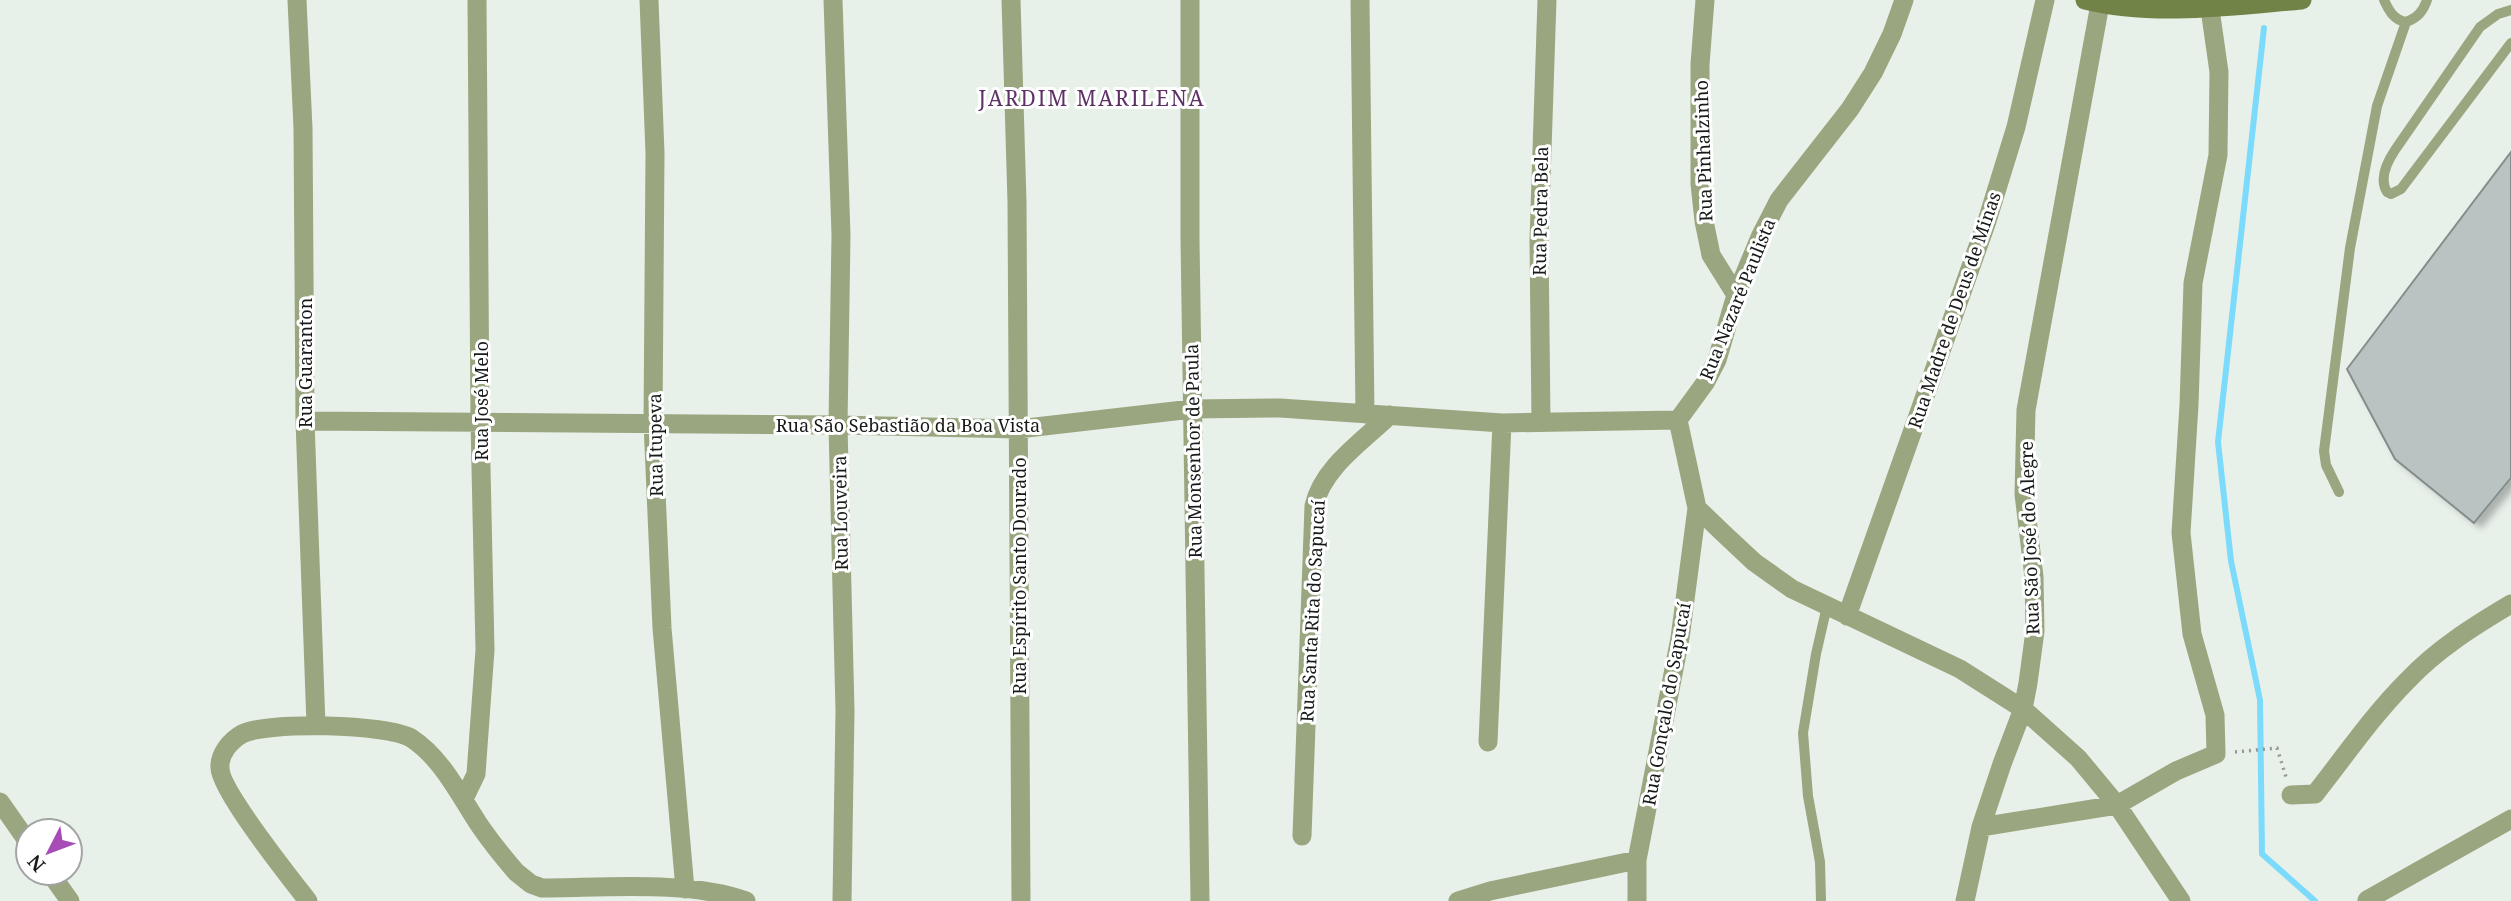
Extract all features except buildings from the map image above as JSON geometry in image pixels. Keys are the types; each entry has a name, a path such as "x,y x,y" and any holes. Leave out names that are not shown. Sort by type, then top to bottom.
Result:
{"main road":[{"path":"2094,1 2210,9 2255,2 2302,0"}],"street":[{"name":"Rua Guaranton","path":"297,0 303,128 305,421 316,725"},
{"name":"Rua José Melo","path":"464,799 476,774 485,650 480,422 477,0"},
{"name":"Rua Itupeva","path":"649,0 655,153 653,424 662,628 685,889"},
{"name":"Rua Louveira","path":"833,0 841,235 838,425 845,711 842,901"},
{"name":"Rua Espírito Santo Dourado","path":"1011,0 1017,202 1021,901"},
{"name":"Rua Monsenhor de Paula","path":"1191,0 1192,409 1200,901"},
{"path":"1360,0 1365,414"},
{"name":"Rua Pedra Bela","path":"1541,422 1539,240 1547,0"},
{"name":"Rua Pinhalzinho","path":"1705,0 1700,64 1700,184 1711,256 1736,295"},
{"name":"Rua Nazaré Paulista","path":"1678,420 1705,383 1717,360 1736,295 1779,200 1850,109 1867,82 1892,34 1904,0"},
{"name":"Rua Madre de Deus de Minas","path":"1847,616 1987,221 2016,127 2045,0"},
{"name":"Rua São José do Alegre","path":"1965,901 1981,827 2001,764 2023,709 2035,631 2034,577 2025,495 2026,410 2094,1"},
{"path":"1981,827 2117,805 2176,771 2216,754 2215,715 2192,634 2181,533 2193,283 2218,155 2219,72 2210,9"},
{"name":"Rua São Sebastião da Boa Vista","path":"305,421 1018,429 1192,409 1280,408 1502,423 1678,420"},
{"name":"Rua Santa Rita do Sapucaí","path":"1302,836 1314,506 1317,492 1331,471 1390,415"},
{"path":"1678,420 1698,508 1754,562 1792,589 1961,669 2023,709 2078,758 2117,805 2181,901"},
{"path":"1488,742 1502,423"},
{"name":"Rua Gonçalo do Sapucaí","path":"1637,901 1637,860 1680,638 1698,508"},
{"path":"2291,795 2315,794 2382,707 2409,679 2441,650 2511,604"},
{"path":"308,901 223,781 219,769 221,754 244,733 316,725 387,730 409,737 425,749 516,872 531,884 542,888 685,889 718,892 746,901"},
{"path":"0,802 14,822"},
{"path":"2367,900 2511,819"},
{"path":"1458,901 1489,891 1637,860"}],"lane":[{"path":"2384,0 2392,14 2399,21 2406,22 2421,13 2427,0"},
{"path":"2511,10 2498,14 2480,27 2395,150 2386,166 2383,182 2386,192 2391,194 2401,189 2511,43"},
{"path":"2339,492 2326,465 2324,452 2350,248 2376,106 2406,22"},
{"path":"1821,901 1820,862 1808,796 1803,733 1827,606"}],"path":[{"path":"2216,754 2277,748 2291,795"}],"waterway":[{"path":"2264,28 2218,442 2231,561 2260,700 2262,854 2315,901"}],"district":[{"name":"JARDIM MARILENA","path":"1092,98"}]}
